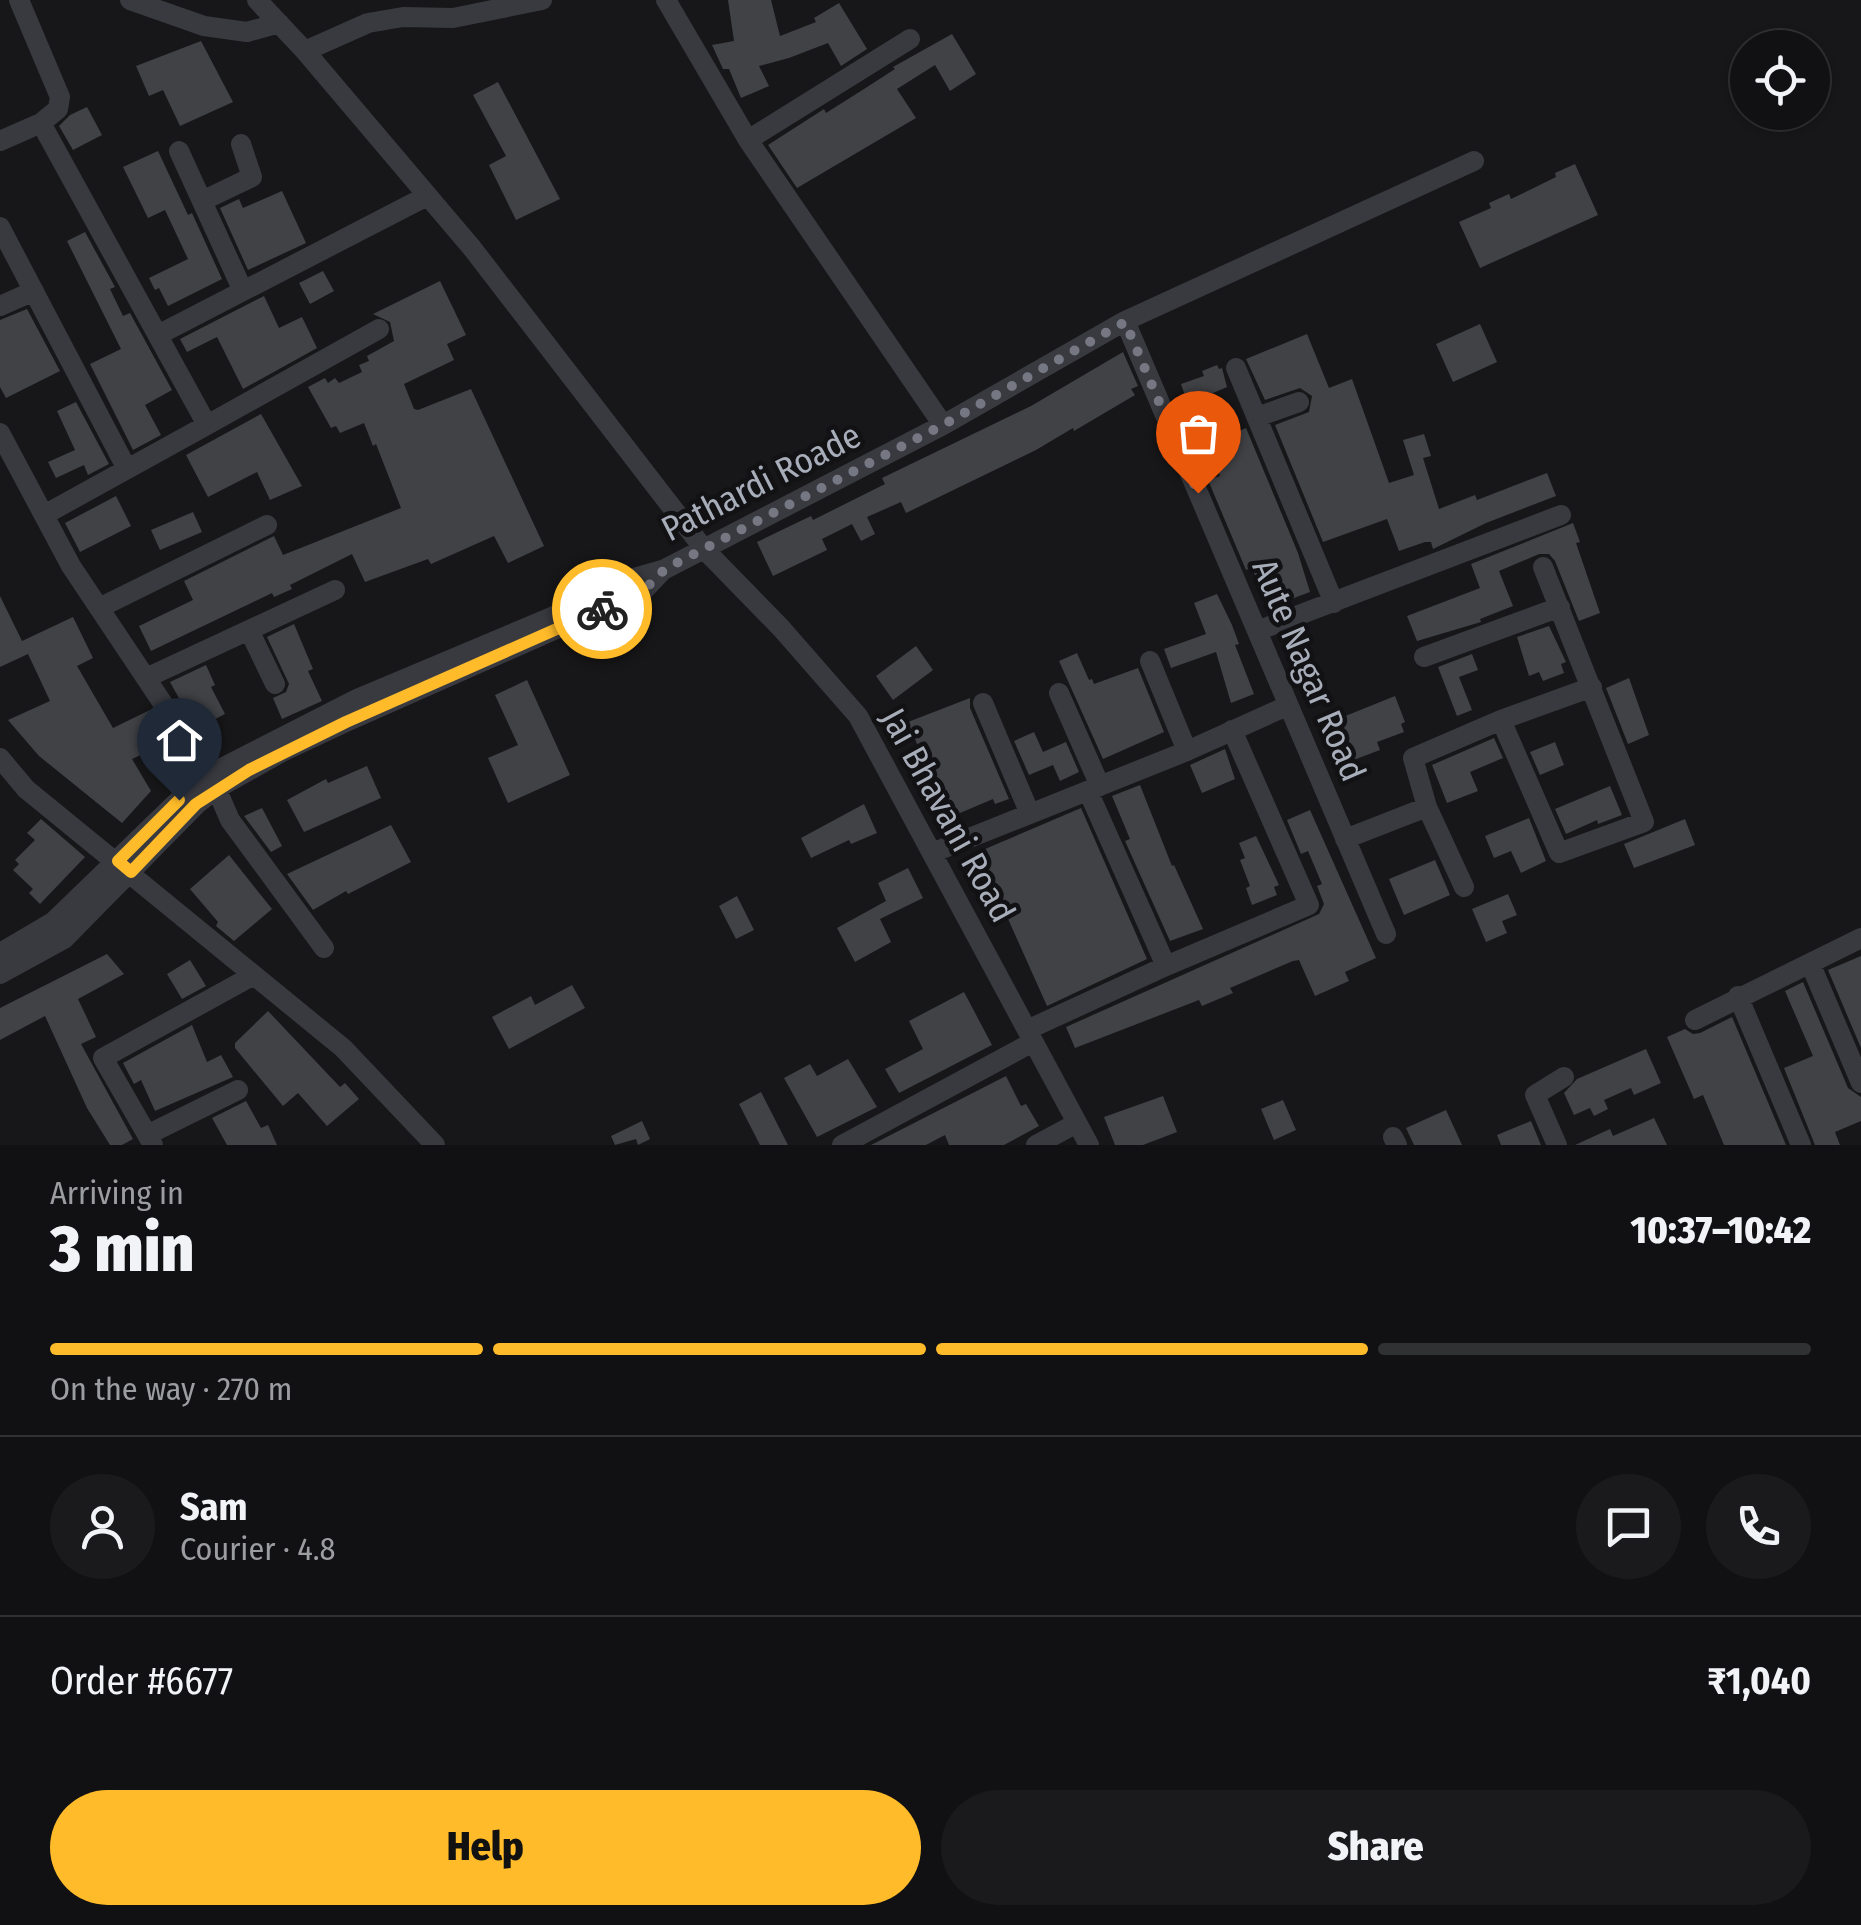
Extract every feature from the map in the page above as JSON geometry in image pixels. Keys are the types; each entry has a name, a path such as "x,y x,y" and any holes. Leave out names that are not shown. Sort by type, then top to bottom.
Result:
{"street":[{"path":"0,141 41,123 58,110 60,97 19,0"},
{"path":"130,0 204,26 247,32 279,24"},
{"name":"Jai Bhavani Road","path":"257,0 427,196 704,549 782,628 858,716 1089,1145"},
{"path":"305,51 409,8 452,18 542,0"},
{"path":"666,0 748,140 943,425"},
{"path":"748,140 910,39"},
{"path":"41,123 207,424"},
{"path":"202,201 252,177 241,144"},
{"path":"179,151 243,291"},
{"name":"Pathardi Roade","path":"124,867 196,804 213,782 357,699 637,576 665,569 943,425 1125,322 1474,161"},
{"path":"158,335 427,196"},
{"path":"0,227 127,469"},
{"path":"0,306 34,291"},
{"name":"Aute Nagar Road","path":"1125,322 1386,934"},
{"path":"44,515 378,329"},
{"path":"1236,368 1334,603"},
{"path":"1257,417 1299,402"},
{"path":"0,433 6,459 213,782 230,820 324,948"},
{"path":"1257,631 1561,515"},
{"path":"99,608 267,525"},
{"path":"1502,720 1558,853 1644,822 1543,568"},
{"path":"146,678 335,590"},
{"path":"1424,656 1560,607"},
{"path":"249,630 275,684"},
{"path":"1150,662 1188,751"},
{"path":"1464,887 1428,807 1413,758 1592,687"},
{"path":"1059,693 1166,966"},
{"path":"983,703 1030,814"},
{"path":"932,853 1188,751 1287,706"},
{"path":"842,1145 1030,1036 1166,966 1309,905 1232,730"},
{"path":"0,758 26,789 343,1048 436,1145"},
{"path":"1345,839 1428,807"},
{"path":"0,952 53,922 124,867"},
{"path":"0,974 64,939 124,867"},
{"path":"1694,1020 1861,938"},
{"path":"1810,962 1861,1083"},
{"path":"238,1090 150,1140 102,1058 254,976"},
{"path":"1738,996 1802,1145"},
{"path":"1557,1145 1535,1095 1564,1077"},
{"path":"1036,1145 1078,1123"}],"building":[{"path":"728,0 771,0 780,36 816,22 814,18 839,3 867,49 841,66 828,43 759,66 769,86 741,98 729,69 723,69 712,45 734,41"},
{"path":"952,34 976,74 950,91 935,65 897,89 916,118 797,188 768,145"},
{"path":"201,41 233,102 180,126 163,90 149,96 136,66"},
{"path":"498,82 560,199 516,220 489,165 506,156 473,95"},
{"path":"87,107 102,135 73,150 59,126"},
{"path":"158,151 222,279 168,306 149,278 188,259 165,210 148,218 123,167"},
{"path":"1575,164 1598,215 1480,268 1459,222 1491,208 1489,203 1509,194 1511,199"},
{"path":"282,191 306,243 248,270 220,208 239,199 243,208"},
{"path":"85,232 115,287 110,289 123,316 130,313 172,390 145,405 161,435 133,450 90,364 121,349 67,241"},
{"path":"323,271 334,291 310,304 299,283"},
{"path":"440,281 466,335 447,344 454,360 404,384 414,409 418,410 471,389 544,546 508,563 494,536 431,564 428,559 365,582 352,554 290,585 292,589 274,597 272,593 151,651 139,626 193,600 184,581 274,536 283,555 401,508 364,423 340,433 336,426 331,428 308,387 325,378 328,383 335,378 339,383 362,372 359,365 369,361 367,356 394,341 390,322 373,314"},
{"path":"264,296 279,328 302,317 317,348 243,389 217,337 187,352 180,339"},
{"path":"27,309 60,371 6,398 0,387 0,320"},
{"path":"1480,324 1497,362 1453,382 1436,344"},
{"path":"1307,334 1329,388 1352,379 1389,483 1414,475 1403,440 1424,434 1431,456 1423,458 1439,509 1475,495 1477,500 1547,473 1556,496 1433,549 1431,542 1425,542 1399,551 1387,519 1323,542 1275,425 1309,412 1312,396 1300,388 1265,400 1246,359"},
{"path":"1123,352 1138,386 1131,389 1135,395 1074,431 1073,428 906,513 901,502 867,517 875,534 861,541 852,524 822,539 827,550 773,576 757,542 811,516 813,520 885,484 882,478 1031,406"},
{"path":"1217,365 1222,368 1227,387 1189,407 1181,384 1204,376 1202,371"},
{"path":"76,402 109,464 88,475 84,465 56,478 48,462 75,450 57,411"},
{"path":"261,414 302,486 270,500 257,472 208,497 186,455"},
{"path":"1246,428 1310,592 1267,608 1252,567 1246,570 1208,480 1220,476 1208,444"},
{"path":"116,496 131,526 80,552 65,523"},
{"path":"193,512 202,532 160,550 151,530"},
{"path":"1573,523 1600,613 1579,621 1555,561 1549,554 1539,554 1499,571 1513,606 1480,619 1481,622 1417,641 1407,616 1480,588 1471,564"},
{"path":"1217,594 1232,625 1239,644 1235,645 1254,694 1231,703 1216,652 1171,668 1164,649 1206,634 1194,603"},
{"path":"0,596 22,641 73,617 93,658 77,666 113,728 150,710 157,719 168,742 132,759 151,791 122,823 39,756 8,720 50,701 28,654 0,667"},
{"path":"294,624 322,701 282,719 273,698 286,692 289,684 267,637"},
{"path":"1549,626 1566,662 1561,664 1564,673 1543,681 1539,672 1529,676 1517,637"},
{"path":"916,646 933,670 893,700 876,676"},
{"path":"1077,653 1094,684 1138,668 1164,732 1103,759 1059,661"},
{"path":"1472,654 1478,670 1459,677 1472,710 1457,716 1438,667"},
{"path":"206,665 215,685 211,687 225,714 196,729 170,682"},
{"path":"1629,678 1649,735 1628,744 1606,688"},
{"path":"527,680 570,775 508,803 488,758 518,745 495,695"},
{"path":"1395,696 1405,722 1401,724 1404,732 1377,742 1380,750 1340,765 1323,725"},
{"path":"970,698 970,708 1009,799 995,804 993,799 953,816 908,722"},
{"path":"1034,732 1043,752 1066,742 1079,772 1060,781 1053,765 1029,775 1014,741"},
{"path":"1494,738 1503,758 1470,772 1478,791 1447,803 1432,765"},
{"path":"1555,742 1564,765 1540,775 1530,752"},
{"path":"1225,749 1235,779 1202,793 1190,765"},
{"path":"367,766 381,798 304,832 287,800 326,779 328,783"},
{"path":"1140,785 1172,866 1203,929 1170,941 1125,841 1130,839 1112,796"},
{"path":"1610,786 1622,815 1598,824 1597,820 1566,834 1555,809"},
{"path":"864,804 877,833 851,844 849,840 811,858 801,838"},
{"path":"262,808 282,846 271,852 244,816"},
{"path":"1081,808 1147,959 1047,1006 978,852"},
{"path":"1310,810 1376,958 1345,972 1349,981 1315,996 1299,960 1293,961 1230,988 1233,993 1202,1006 1199,1000 1075,1048 1066,1027 1319,914 1324,904 1317,886 1322,884 1308,851 1301,854 1287,820"},
{"path":"1529,818 1546,861 1521,873 1511,851 1494,858 1485,836"},
{"path":"41,819 85,857 40,904 29,893 33,889 13,870 19,864 15,860 35,840 27,833"},
{"path":"1685,819 1695,845 1634,868 1624,844"},
{"path":"391,825 411,862 313,910 287,874"},
{"path":"1256,836 1279,885 1274,887 1277,895 1252,905 1239,843"},
{"path":"229,855 272,909 234,941 216,926 218,922 190,889"},
{"path":"1435,860 1450,895 1404,915 1389,879"},
{"path":"908,868 923,898 880,919 891,942 855,962 837,928 886,901 878,883"},
{"path":"1508,894 1517,915 1502,921 1507,933 1486,942 1472,909"},
{"path":"737,896 754,930 736,939 719,906"},
{"path":"107,954 124,974 78,999 96,1037 81,1044 133,1139 122,1145 110,1145 87,1108 45,1016 0,1040 0,1008"},
{"path":"1861,956 1861,1048 1828,970"},
{"path":"190,960 206,986 182,999 167,974"},
{"path":"1803,982 1848,1088 1861,1097 1861,1121 1835,1132 1840,1145 1815,1145 1784,1068 1813,1056 1785,991"},
{"path":"572,985 585,1008 509,1049 492,1017 531,996 535,1005"},
{"path":"964,992 992,1045 899,1093 885,1069 923,1049 909,1021"},
{"path":"268,1011 340,1087 345,1083 359,1099 327,1126 298,1093 283,1106 235,1048 235,1043"},
{"path":"1732,1017 1786,1145 1724,1145 1703,1095 1694,1099 1667,1037 1685,1029 1700,1033"},
{"path":"192,1025 207,1062 221,1055 233,1077 155,1111 141,1080 134,1084 123,1063"},
{"path":"1646,1049 1661,1083 1634,1095 1631,1088 1604,1100 1608,1109 1594,1116 1590,1108 1574,1115 1564,1093 1577,1079"},
{"path":"848,1059 877,1107 817,1137 784,1078 810,1064 817,1076"},
{"path":"1006,1076 1021,1106 1026,1104 1039,1126 1004,1145 949,1145 945,1135 926,1145 871,1145"},
{"path":"761,1092 788,1145 760,1145 739,1104"},
{"path":"1163,1096 1177,1132 1143,1145 1115,1145 1104,1117"},
{"path":"1283,1100 1296,1130 1274,1140 1261,1109"},
{"path":"246,1101 261,1128 268,1125 277,1145 227,1145 212,1118"},
{"path":"1446,1110 1462,1145 1414,1145 1406,1128"},
{"path":"1654,1118 1667,1145 1575,1145 1610,1129 1613,1136"},
{"path":"642,1121 650,1139 638,1145 636,1139 615,1145 611,1136"},
{"path":"1531,1121 1541,1145 1501,1145 1497,1135"}],"way so far":[{"path":"602,609 644,590 665,569 943,425 1125,322 1198,493"}],"route":[{"path":"179,800 118,861 131,872 196,804 282,752 602,609"}]}
